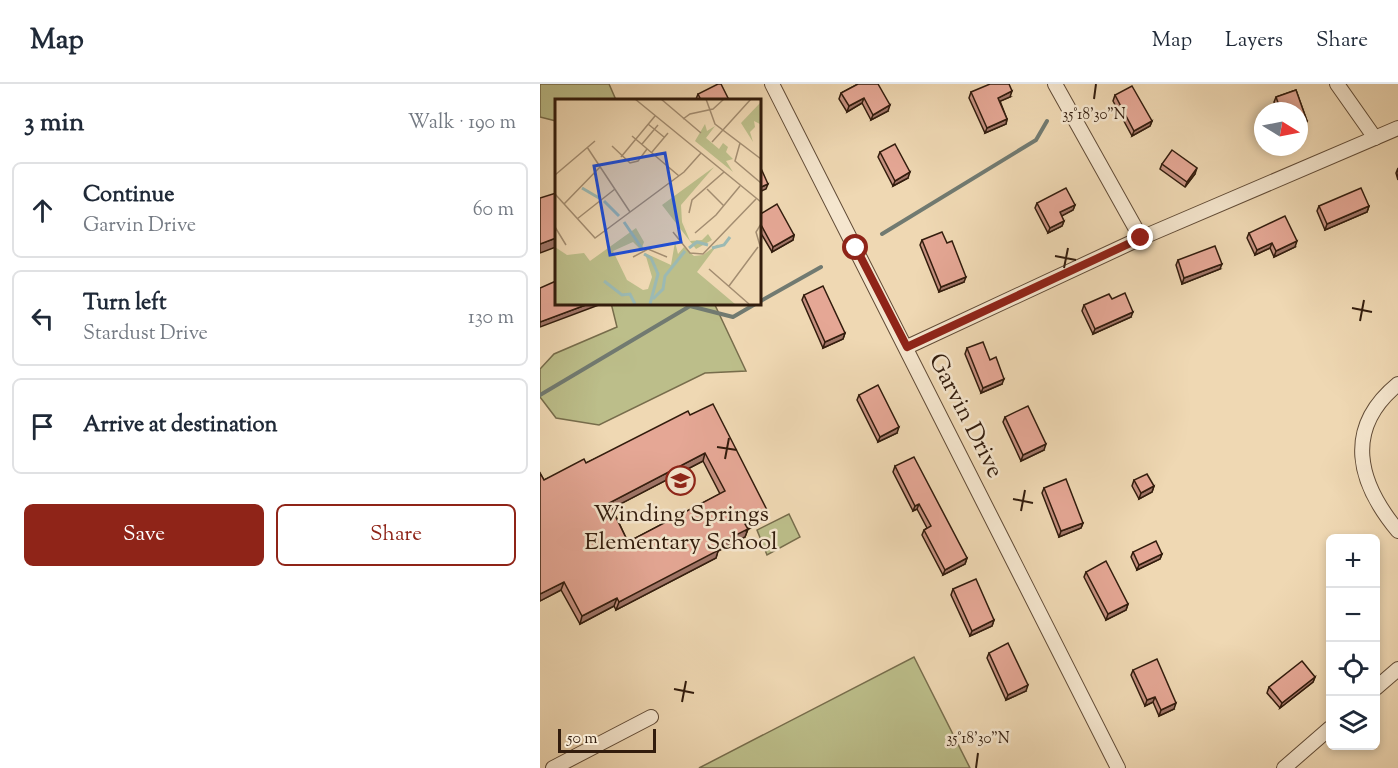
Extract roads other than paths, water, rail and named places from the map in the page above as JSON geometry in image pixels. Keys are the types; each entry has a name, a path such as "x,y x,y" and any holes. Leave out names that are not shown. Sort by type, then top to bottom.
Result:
{"street":[{"name":"Garvin Drive","path":"772,84 1118,768"},
{"path":"1055,84 1141,238"},
{"path":"1337,84 1375,138"},
{"path":"907,347 1141,238 1398,128"},
{"path":"1398,384 1382,399 1372,415 1365,434 1363,456 1366,478 1374,499 1398,531"},
{"path":"1380,685 1398,669"},
{"path":"553,768 651,717"},
{"path":"1284,768 1326,731"}],"waterway":[{"path":"882,234 1036,140 1047,121"},
{"path":"760,301 821,267"},
{"path":"540,395 690,306 733,317 755,304"}],"place":[{"name":"Winding Springs Elementary School","path":"681,480"}]}
